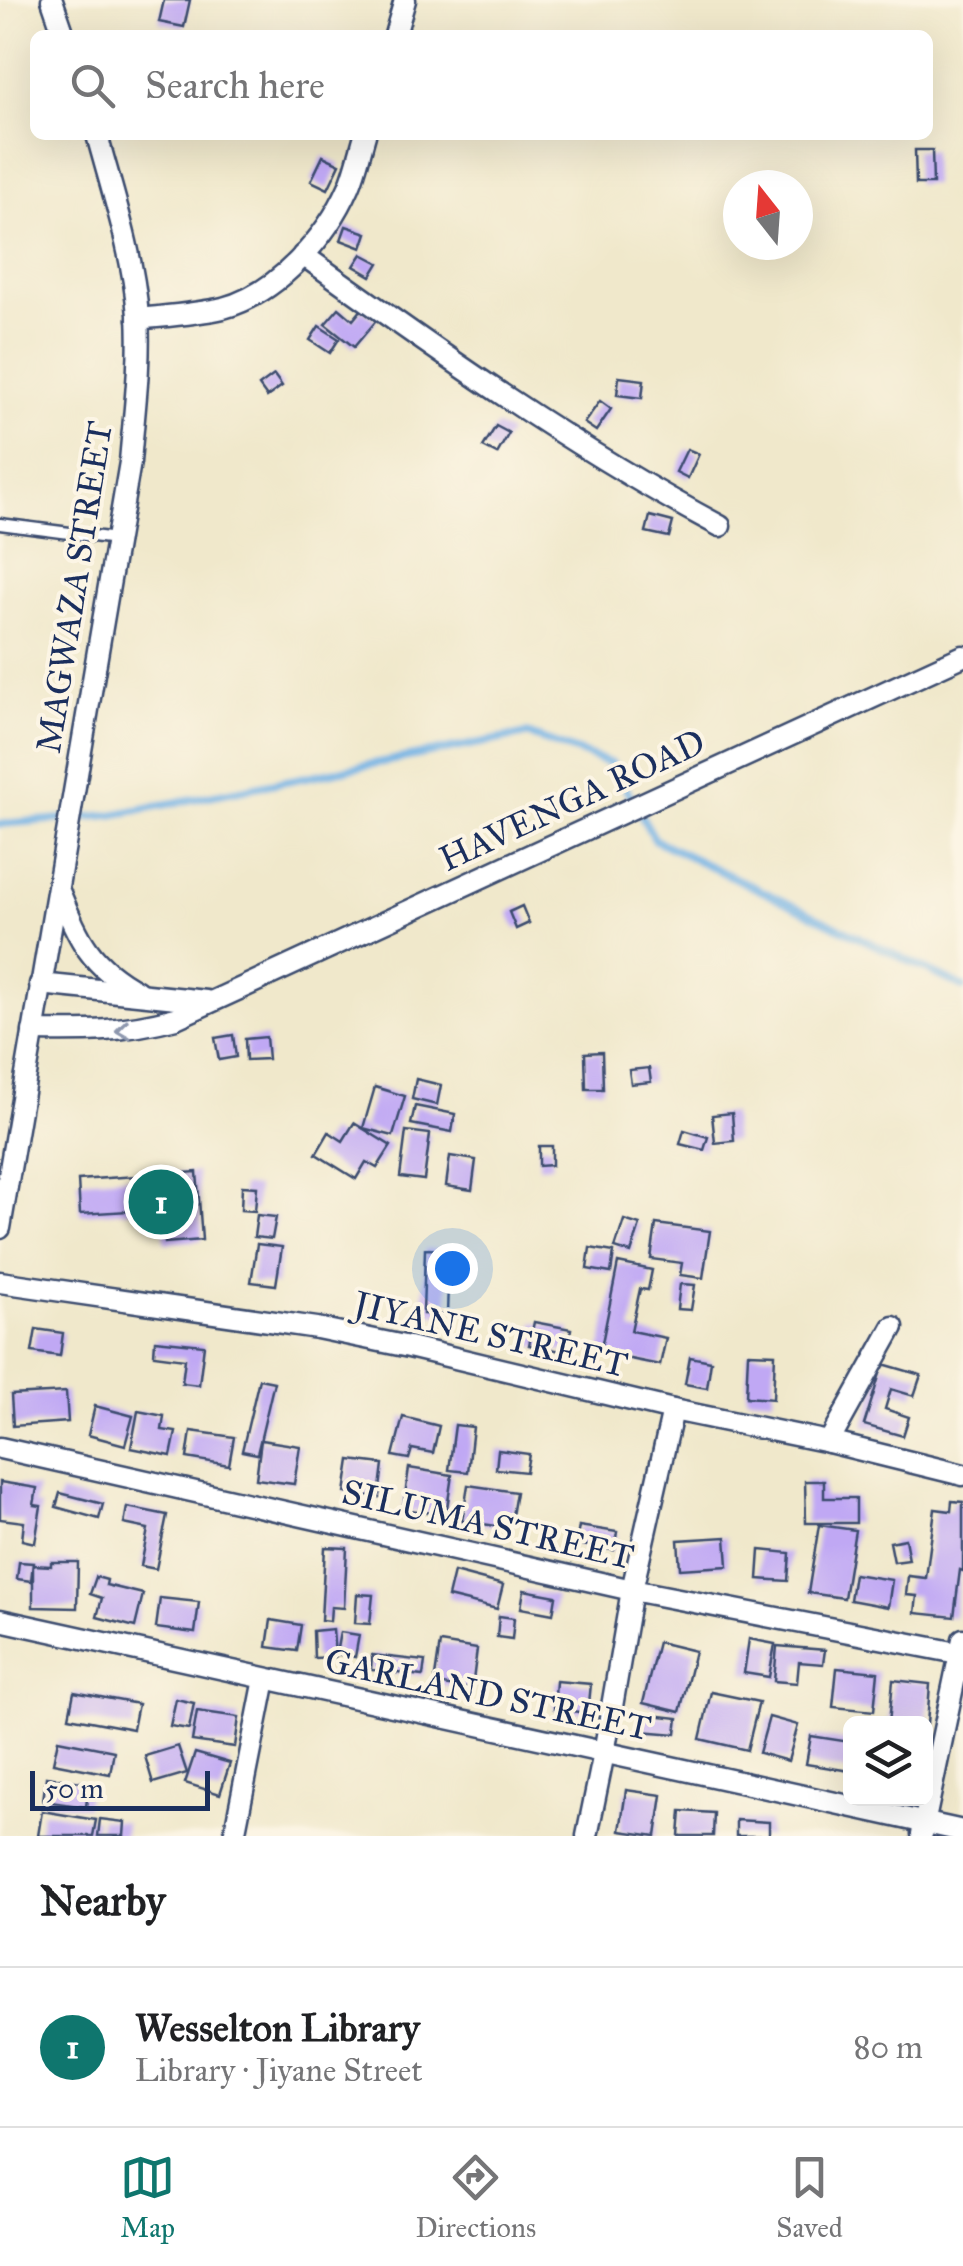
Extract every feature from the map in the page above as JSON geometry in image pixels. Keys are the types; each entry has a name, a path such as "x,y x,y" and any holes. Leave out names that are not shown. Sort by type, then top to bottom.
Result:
{"street":[{"path":"52,0 62,30"},
{"path":"397,30 406,0"},
{"name":"MAGWAZA STREET","path":"0,1228 130,462 139,364 138,319 128,250 98,140"},
{"path":"138,319 227,307 278,280 333,218 351,183 364,140"},
{"path":"303,255 437,352 566,437 720,526"},
{"name":"HAVENGA ROAD","path":"34,1031 100,1032 139,1028 176,1018 963,656"},
{"path":"58,890 79,938 95,960 144,996"},
{"name":"HAVENGA ROAD","path":"40,984 208,1001"},
{"path":"0,1096 21,1103"},
{"name":"JIYANE STREET","path":"0,1282 317,1328 963,1475"},
{"path":"829,1442 893,1327"},
{"path":"587,1836 632,1590 673,1410"},
{"name":"SILUMA STREET","path":"0,1448 632,1590 962,1649"},
{"name":"GARLAND STREET","path":"0,1620 604,1752 922,1830 963,1831"},
{"path":"922,1830 962,1649"},
{"path":"234,1836 265,1679"}],"lane":[{"path":"0,524 116,538"}],"building":[{"path":"164,0 190,0 184,27 159,22"},
{"path":"915,150 932,150 933,184 916,184"},
{"path":"323,156 340,164 328,189 311,181"},
{"path":"346,226 367,233 362,248 341,240"},
{"path":"362,254 379,263 371,276 354,266"},
{"path":"339,308 353,320 362,309 376,321 354,347 325,324"},
{"path":"319,326 339,339 330,353 310,340"},
{"path":"274,375 282,386 267,397 259,386"},
{"path":"619,377 644,380 642,398 617,395"},
{"path":"600,401 611,409 596,431 584,423"},
{"path":"496,426 509,433 497,454 483,447"},
{"path":"687,449 699,454 688,478 676,472"},
{"path":"650,516 673,522 669,537 646,532"},
{"path":"522,906 529,923 516,929 509,912"},
{"path":"233,1035 236,1057 219,1060 215,1038"},
{"path":"266,1037 268,1059 246,1060 245,1039"},
{"path":"602,1052 603,1089 586,1089 585,1053"},
{"path":"649,1068 651,1082 631,1084 629,1070"},
{"path":"416,1079 441,1085 437,1105 412,1099"},
{"path":"375,1087 405,1096 393,1136 363,1128"},
{"path":"415,1106 455,1114 452,1132 411,1124"},
{"path":"732,1113 734,1141 715,1143 712,1115"},
{"path":"354,1123 391,1146 377,1168 366,1162 356,1179 316,1154 329,1132 343,1141"},
{"path":"684,1130 708,1137 704,1150 680,1144"},
{"path":"406,1131 430,1134 424,1180 400,1177"},
{"path":"539,1146 552,1146 552,1165 539,1166"},
{"path":"450,1156 476,1160 472,1190 446,1186"},
{"path":"197,1172 202,1240 165,1243 163,1218 146,1219 145,1210 80,1214 78,1180"},
{"path":"242,1186 257,1187 255,1211 241,1210"},
{"path":"257,1215 276,1217 272,1239 254,1237"},
{"path":"624,1220 640,1225 631,1253 615,1248"},
{"path":"656,1224 710,1231 703,1278 680,1275 682,1263 651,1259"},
{"path":"257,1244 282,1247 276,1285 251,1282"},
{"path":"590,1248 614,1252 611,1273 587,1269"},
{"path":"425,1249 449,1250 447,1315 423,1314"},
{"path":"618,1263 652,1270 648,1290 640,1289 631,1331 666,1338 660,1365 600,1353"},
{"path":"680,1284 695,1285 691,1310 677,1309"},
{"path":"534,1322 571,1329 567,1352 529,1345"},
{"path":"36,1329 63,1333 60,1356 32,1352"},
{"path":"155,1340 204,1345 199,1385 182,1383 185,1359 154,1355"},
{"path":"748,1353 775,1354 773,1399 746,1397"},
{"path":"690,1357 711,1361 707,1388 685,1384"},
{"path":"883,1364 921,1375 914,1396 891,1389 885,1409 909,1417 903,1436 864,1425"},
{"path":"259,1379 274,1382 257,1454 242,1451"},
{"path":"66,1392 68,1422 13,1426 11,1395"},
{"path":"95,1406 133,1416 125,1445 88,1435"},
{"path":"138,1411 164,1416 162,1430 176,1432 171,1456 131,1448"},
{"path":"403,1417 439,1426 433,1453 412,1449 409,1459 393,1456"},
{"path":"455,1425 473,1427 468,1472 449,1470"},
{"path":"191,1431 234,1437 229,1465 187,1458"},
{"path":"261,1440 300,1446 294,1484 256,1479"},
{"path":"498,1450 529,1454 526,1472 496,1469"},
{"path":"350,1460 383,1464 379,1497 345,1493"},
{"path":"409,1468 452,1475 446,1515 403,1509"},
{"path":"805,1481 824,1481 824,1498 856,1498 856,1523 806,1523"},
{"path":"0,1482 37,1488 34,1505 41,1506 35,1543 22,1540 24,1522 0,1519"},
{"path":"468,1485 516,1492 510,1528 462,1521"},
{"path":"60,1493 103,1504 99,1519 56,1507"},
{"path":"952,1501 963,1502 963,1571 960,1570 954,1617 915,1613 917,1596 906,1595 908,1576 926,1578 935,1509 951,1511"},
{"path":"127,1507 167,1515 156,1569 141,1566 148,1529 124,1524"},
{"path":"819,1525 855,1530 844,1598 808,1593"},
{"path":"579,1526 617,1532 614,1550 576,1544"},
{"path":"726,1537 728,1566 680,1569 678,1540"},
{"path":"905,1539 909,1560 894,1562 890,1542"},
{"path":"325,1547 347,1548 344,1608 331,1607 330,1621 321,1620"},
{"path":"760,1550 790,1553 788,1581 758,1579"},
{"path":"19,1562 33,1563 31,1581 17,1579"},
{"path":"51,1562 78,1562 77,1608 33,1607 33,1565 51,1566"},
{"path":"454,1572 503,1585 497,1609 448,1597"},
{"path":"854,1574 892,1580 888,1607 850,1600"},
{"path":"96,1577 107,1580 106,1585 143,1594 135,1627 97,1617 102,1598 90,1594"},
{"path":"524,1590 556,1596 553,1614 521,1608"},
{"path":"357,1594 373,1595 370,1624 355,1623"},
{"path":"160,1598 199,1602 195,1633 156,1628"},
{"path":"499,1616 514,1618 512,1639 497,1637"},
{"path":"271,1620 301,1625 297,1651 267,1647"},
{"path":"333,1629 335,1657 314,1658 313,1631"},
{"path":"340,1632 359,1635 355,1657 336,1654"},
{"path":"749,1639 775,1644 769,1677 744,1673"},
{"path":"658,1642 695,1651 680,1712 643,1703"},
{"path":"440,1643 477,1649 472,1689 434,1684"},
{"path":"777,1646 825,1650 823,1664 799,1662 797,1683 774,1681"},
{"path":"372,1655 425,1661 423,1676 371,1670"},
{"path":"837,1668 878,1672 874,1711 833,1707"},
{"path":"893,1680 930,1684 928,1716 890,1716"},
{"path":"556,1681 591,1684 588,1713 554,1709"},
{"path":"74,1692 138,1704 133,1729 69,1717"},
{"path":"711,1692 759,1702 747,1750 700,1739"},
{"path":"176,1699 194,1703 189,1729 170,1726"},
{"path":"197,1711 239,1717 235,1747 192,1741"},
{"path":"643,1714 678,1718 676,1734 641,1731"},
{"path":"769,1717 798,1725 788,1761 759,1753"},
{"path":"811,1736 843,1741 843,1770 806,1764"},
{"path":"58,1740 114,1751 110,1774 53,1763"},
{"path":"178,1746 187,1773 153,1783 145,1756"},
{"path":"195,1753 230,1763 220,1794 185,1783"},
{"path":"46,1777 89,1783 86,1807 43,1801"},
{"path":"626,1790 662,1795 656,1836 620,1831"},
{"path":"42,1811 96,1820 93,1836 38,1836"},
{"path":"681,1811 714,1813 713,1836 679,1836"},
{"path":"100,1819 125,1822 124,1836 98,1836"},
{"path":"736,1820 769,1822 769,1836 736,1836"}],"waterway":[{"path":"0,824 111,815 527,734 612,764 655,840 963,987"}],"place":[{"name":"Wesselton Library","path":"161,1202"}]}
